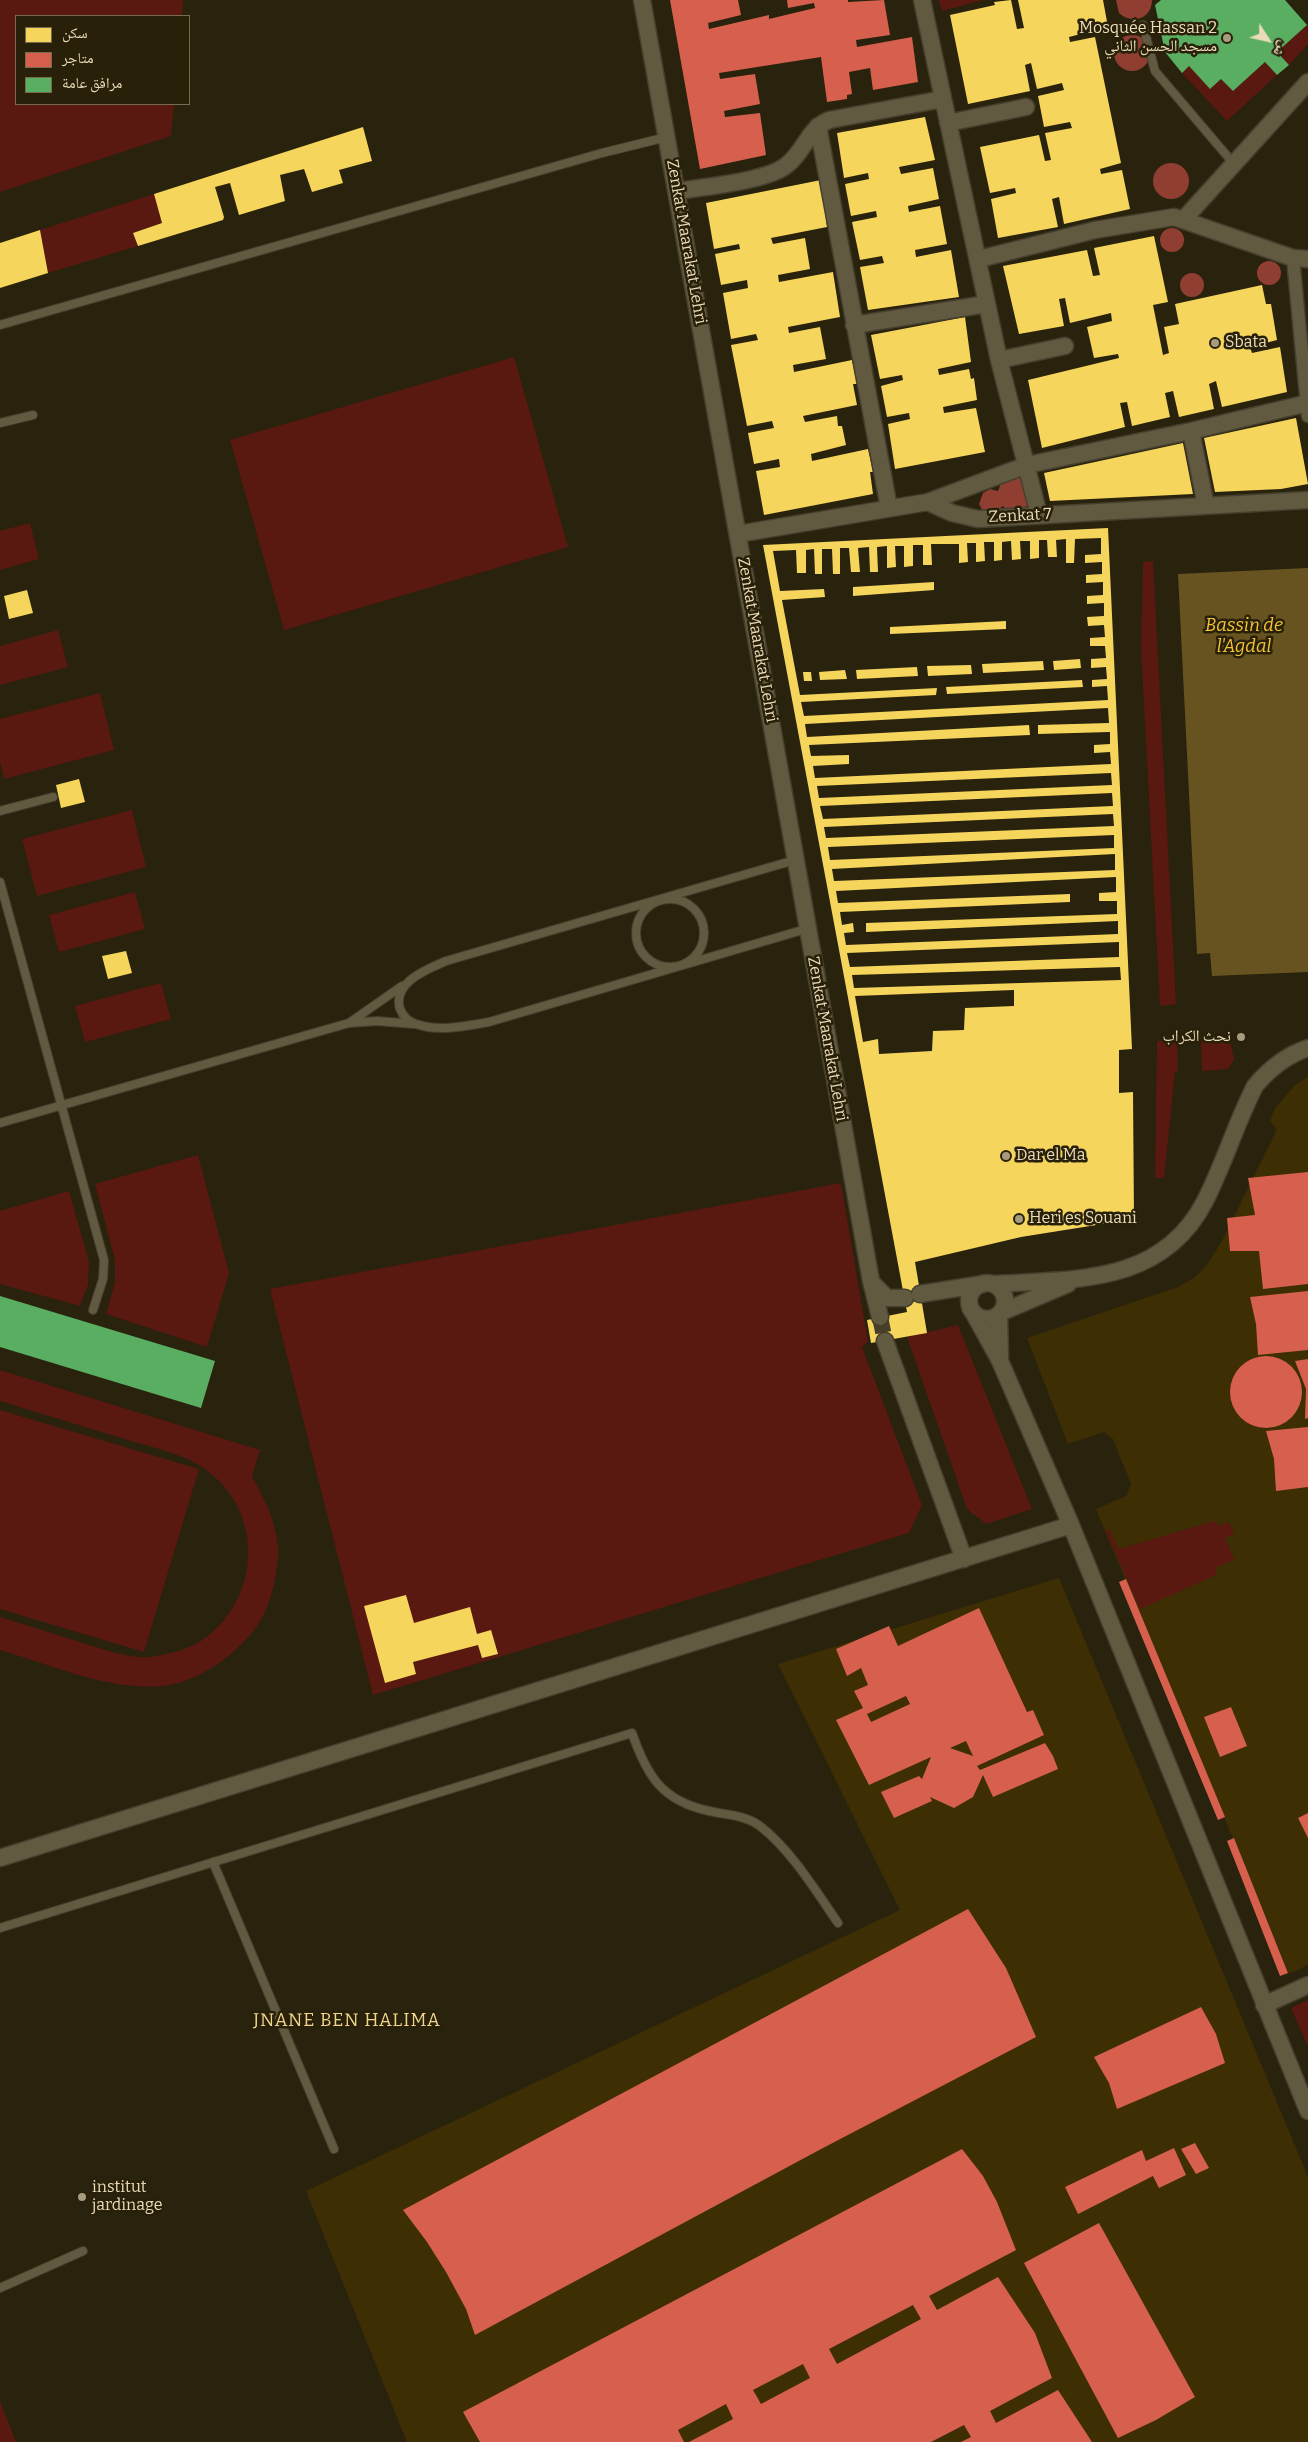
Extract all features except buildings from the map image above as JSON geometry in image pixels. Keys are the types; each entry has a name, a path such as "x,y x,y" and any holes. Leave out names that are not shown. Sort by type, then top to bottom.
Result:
{"street":[{"name":"Zenkat Maarakat Lehri","path":"642,0 738,534 806,929 871,1281 880,1318"},
{"path":"922,0 979,259 999,360 1039,515"},
{"path":"1184,219 1307,84"},
{"path":"677,192 745,179 782,169 794,158 818,126 841,117 943,99"},
{"path":"948,124 1026,107"},
{"path":"818,126 888,508"},
{"path":"738,534 928,502 1026,464 1307,408 1301,259 1184,219 1162,217 1095,230 979,259"},
{"path":"854,324 987,304"},
{"path":"999,360 1065,346"},
{"path":"1191,431 1206,506"},
{"name":"Zenkat 7","path":"928,502 952,513 978,518 1308,500"},
{"path":"871,1281 881,1294 887,1298 988,1284 1081,1279 1130,1268 1149,1260 1180,1238 1205,1201 1255,1086 1267,1072 1282,1060 1308,1048"},
{"path":"973,1312 982,1318 988,1319 1081,1279"},
{"path":"988,1284 973,1290 970,1307 1000,1361 1071,1525 1308,2111"},
{"path":"988,1284 1005,1296 1000,1313 1000,1361"},
{"path":"885,1341 964,1559"},
{"path":"0,1858 1071,1525"},
{"path":"1264,2005 1308,1985"}],"lane":[{"path":"1143,25 1155,71 1234,164"},
{"path":"0,326 602,153 667,137"},
{"path":"0,423 33,414"},
{"path":"0,811 53,797"},
{"path":"349,1023 373,1009 410,980 446,961 795,860"},
{"path":"0,882 104,1260 103,1279 93,1310"},
{"path":"671,898 691,905 703,923 705,934 697,954 689,962 679,966 667,967 656,964 646,958 638,948 635,936 636,924 641,914 649,905 660,899 671,898"},
{"path":"0,1123 349,1023 376,1021 449,1027 489,1022 806,929"},
{"path":"410,980 400,993 399,1001 404,1016 418,1025"},
{"path":"0,1928 632,1733 642,1763 659,1788 684,1804 709,1811 737,1815 759,1825 798,1867 838,1923"},
{"path":"213,1862 334,2149"},
{"path":"0,2288 83,2251"}],"shaded area":[{"path":"0,0 183,0 182,15 15,15 15,105 174,105 171,136 0,192"},
{"path":"939,0 983,0 942,11"},
{"path":"1116,0 1152,0 1149,12 1145,16 1130,19 1119,13"},
{"path":"1308,24 1308,44 1289,65 1277,52"},
{"path":"1132,35 1145,40 1150,53 1145,66 1132,71 1119,66 1114,53 1119,40"},
{"path":"1265,62 1277,75 1227,121 1182,73 1189,66 1210,89 1221,79 1233,91"},
{"path":"1171,163 1178,164 1184,168 1188,174 1188,188 1184,194 1178,198 1171,199 1164,198 1158,194 1154,188 1153,181 1154,174 1158,168 1164,164"},
{"path":"154,194 162,223 134,233 138,246 48,273 40,230"},
{"path":"1172,228 1180,232 1184,240 1180,248 1172,252 1164,248 1160,240 1164,232"},
{"path":"1269,261 1277,265 1281,273 1277,281 1269,285 1261,281 1257,273 1261,265"},
{"path":"1192,273 1200,277 1204,285 1200,293 1192,297 1184,293 1180,285 1184,277"},
{"path":"514,357 568,547 284,630 230,440"},
{"path":"1017,477 1022,479 1029,504 1023,509 1016,511 1002,506 998,512 983,511 979,504 983,493 990,489 998,491 1001,483"},
{"path":"30,523 39,559 0,570 0,531"},
{"path":"1153,561 1176,1004 1160,1006 1141,648 1143,562"},
{"path":"58,630 68,667 0,685 0,646"},
{"path":"100,693 114,750 4,779 0,762 0,719"},
{"path":"132,810 146,867 37,896 22,839"},
{"path":"135,892 145,929 59,952 49,915"},
{"path":"161,983 171,1019 85,1042 75,1006"},
{"path":"1222,1039 1231,1045 1234,1060 1228,1069 1202,1071 1201,1040"},
{"path":"1157,1041 1177,1041 1178,1071 1175,1072 1164,1178 1155,1178"},
{"path":"1308,1077 1308,1965 1289,1974 1096,1509 1126,1496 1131,1484 1113,1439 1104,1432 1068,1444 1027,1338 1178,1287 1194,1278 1207,1265 1223,1239 1277,1129 1270,1121 1275,1108 1296,1084"},
{"path":"198,1155 229,1273 207,1347 106,1314 115,1282 115,1260 95,1184"},
{"path":"841,1183 868,1342 862,1347 922,1505 909,1533 373,1695 270,1289"},
{"path":"69,1191 89,1262 88,1285 80,1306 0,1284 0,1211"},
{"path":"958,1325 1032,1509 986,1524 967,1509 907,1337"},
{"path":"0,1370 260,1450 252,1476 272,1519 277,1537 276,1573 271,1597 257,1626 228,1657 190,1679 163,1686 142,1687 122,1685 80,1676 0,1650 0,1617 125,1655 158,1656 189,1647 209,1635 226,1617 239,1596 246,1574 248,1551 245,1528 237,1506 224,1486 205,1469 188,1459 169,1452 0,1401"},
{"path":"0,1410 199,1469 144,1652 0,1609"},
{"path":"1215,1521 1219,1526 1229,1522 1234,1534 1225,1538 1234,1560 1217,1567 1216,1575 1140,1609 1105,1530 1109,1529 1119,1549"},
{"path":"1059,1578 1308,2177 1308,2442 407,2442 306,2191 900,1910 778,1664"},
{"path":"1308,2000 1308,2047 1291,2008"},
{"path":"0,2401 16,2442 0,2442"}],"water":[{"name":"Bassin de l'Agdal","path":"1308,568 1308,972 1212,976 1210,953 1197,954 1178,574"}],"tunnel":[{"path":"880,1317 885,1341"}],"place":[{"name":"Mosquée Hassan 2 مسجد الحسن الثاني","path":"1227,38"},
{"name":"Sbata","path":"1215,343"},
{"name":"نحث الكراب","path":"1241,1037"},
{"name":"Dar el Ma","path":"1006,1156"},
{"name":"Heri es Souani","path":"1019,1219"},
{"name":"institut jardinage","path":"82,2197"}],"district":[{"name":"JNANE BEN HALIMA","path":"347,2021"}]}
